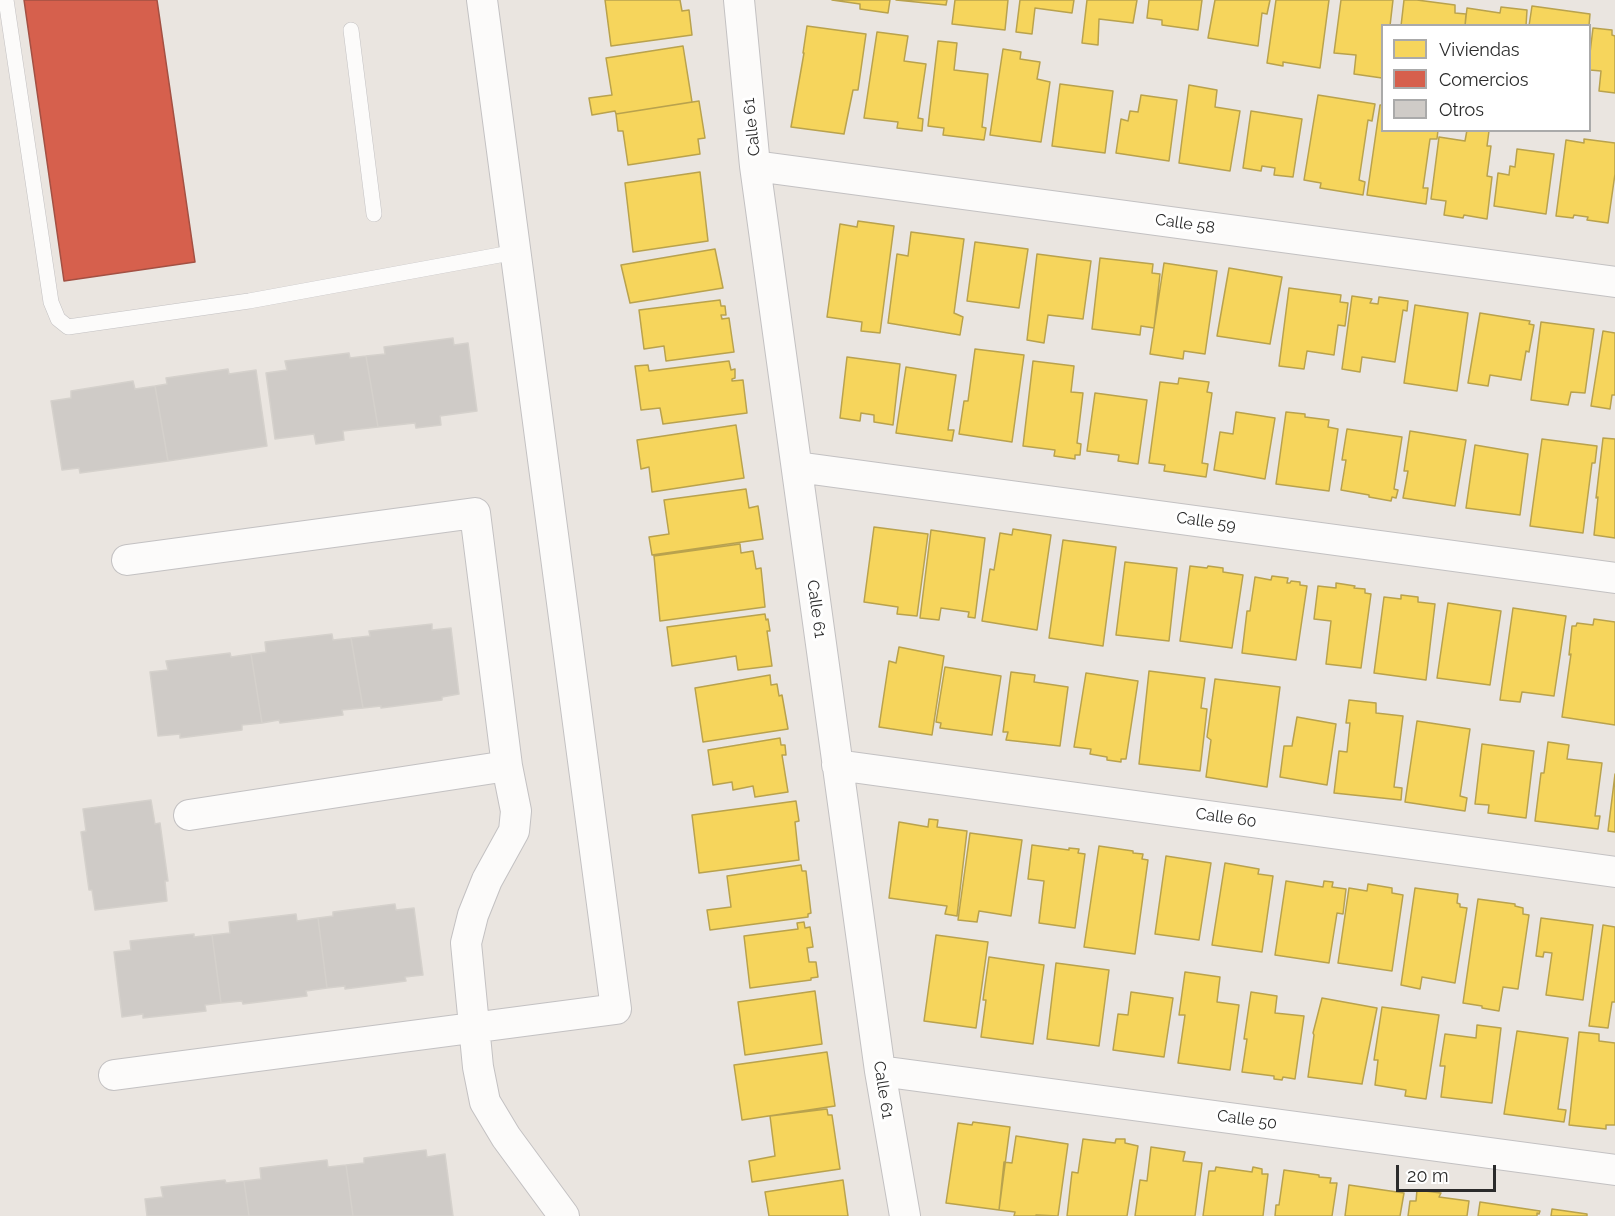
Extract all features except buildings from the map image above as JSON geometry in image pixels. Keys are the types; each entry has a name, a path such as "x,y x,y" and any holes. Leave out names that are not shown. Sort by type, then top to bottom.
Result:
{"street":[{"path":"114,1075 616,1009 482,0"},
{"name":"Calle 61","path":"739,0 755,166 880,1071 904,1216"},
{"name":"Calle 58","path":"755,166 1615,282"},
{"name":"Calle 59","path":"796,467 1615,578"},
{"path":"127,560 475,513 507,766 516,811 514,831 487,880 472,915 466,943 473,1028 485,1102 506,1137 564,1216"},
{"name":"Calle 60","path":"837,765 1615,872"},
{"path":"189,815 507,766"},
{"name":"Calle 50","path":"880,1071 1615,1170"}],"lane":[{"path":"6,0 51,302 58,319 68,327 249,301 516,252"},
{"path":"351,30 374,214"}]}
